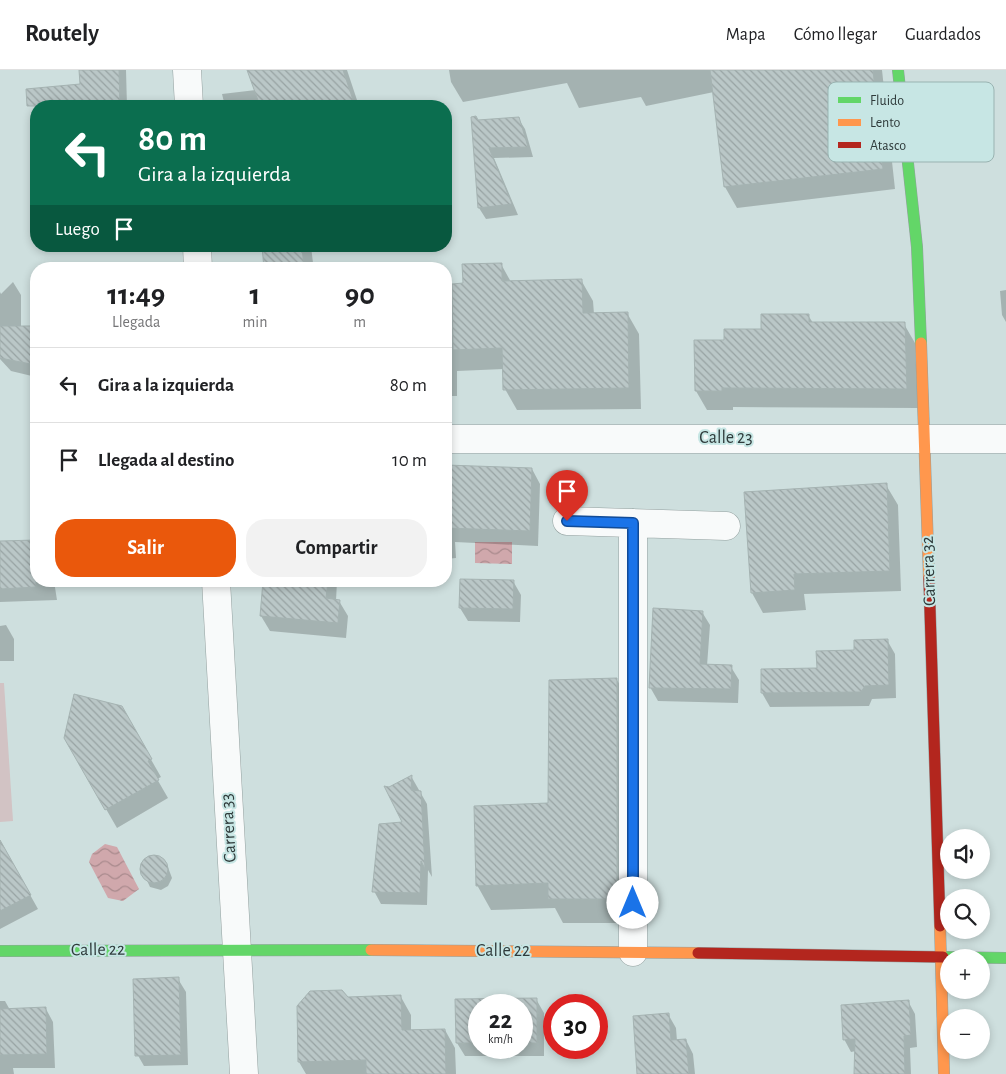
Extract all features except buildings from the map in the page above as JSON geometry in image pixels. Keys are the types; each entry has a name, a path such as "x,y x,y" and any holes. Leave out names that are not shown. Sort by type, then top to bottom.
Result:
{"street":[{"path":"187,70 189,100"},
{"name":"Carrera 32","path":"908,162 917,247 925,438 941,949"},
{"name":"Calle 23","path":"452,439 1006,439"},
{"path":"567,521 726,526"},
{"path":"633,523 633,952"},
{"name":"Carrera 33","path":"216,587 235,949 244,1074"},
{"name":"Calle 22","path":"0,951 235,949 940,955"},
{"name":"Calle 22","path":"990,957 1006,958"},
{"name":"Carrera 32","path":"942,999 944,1074"}],"shaded area":[{"path":"0,683 4,683 13,821 0,822"}],"water":[{"path":"475,542 512,542 512,564 475,563"},
{"path":"105,844 117,847 139,889 123,901 108,898 89,862 92,854"}],"traffic: fast":[{"path":"898,70 899,82"},
{"path":"908,162 917,247 921,343"},
{"path":"0,951 371,950"},
{"path":"990,958 1006,958"}],"traffic: slow":[{"path":"921,343 929,578"},
{"path":"940,939 944,1074"},
{"path":"371,950 698,953"}],"traffic: jam":[{"path":"929,578 940,926"},
{"path":"698,953 940,957"}],"route":[{"path":"567,521 633,523 633,903"}]}
